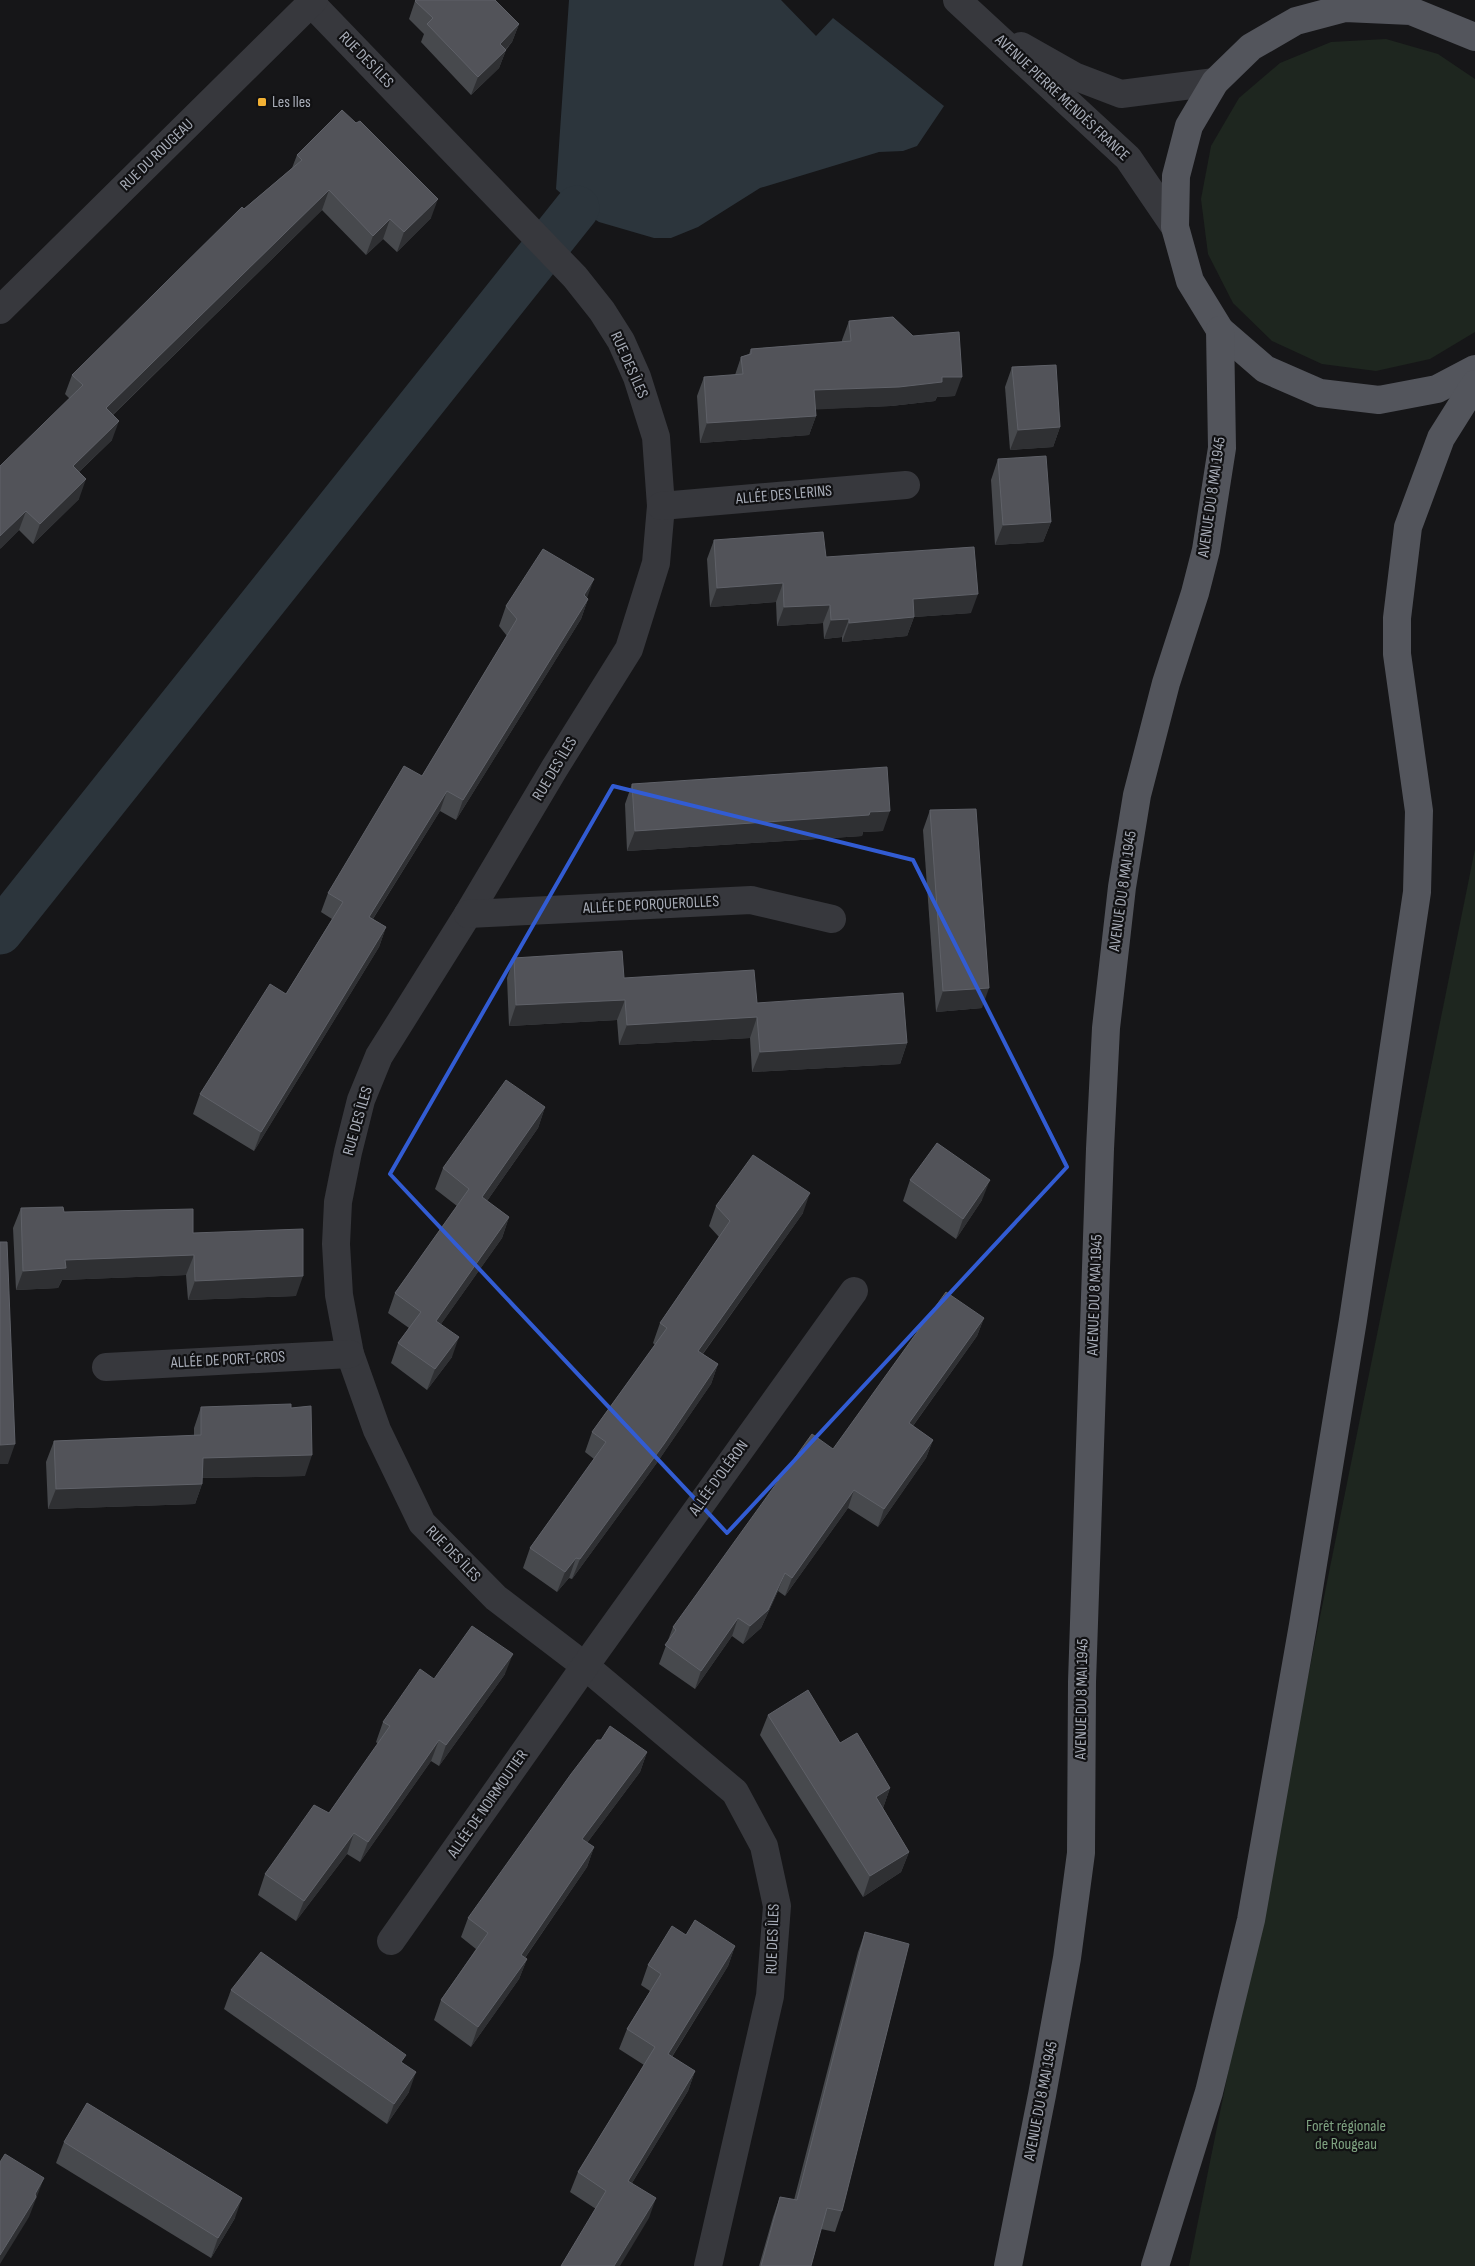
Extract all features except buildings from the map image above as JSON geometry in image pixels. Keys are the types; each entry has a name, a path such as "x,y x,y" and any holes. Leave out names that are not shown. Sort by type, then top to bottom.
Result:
{"main road":[{"path":"1475,37 1411,11 1349,4 1296,21 1251,47 1215,82 1189,126 1176,176 1175,226 1190,281 1220,330 1265,369 1320,394 1379,400 1438,389 1475,369"},
{"name":"AVENUE DU 8 MAI 1945","path":"1008,2266 1060,1997 1081,1853 1082,1672 1100,1148 1107,1018 1122,887 1137,795 1166,683 1195,593 1206,550 1222,448 1220,330"},
{"path":"1155,2266 1209,2092 1251,1920 1313,1566 1353,1320 1418,892 1419,811 1397,654 1397,618 1408,527 1441,438 1475,384"}],"street":[{"name":"AVENUE PIERRE MENDÈS FRANCE","path":"957,0 1128,158 1175,226"},
{"name":"RUE DES ÎLES","path":"313,2 575,277 602,311 616,334 637,377 656,437 661,506 656,564 628,649 468,914 379,1056 361,1100 338,1202 336,1244 339,1295 350,1354 377,1430 422,1522 496,1598 584,1666 735,1792 764,1846 777,1906 770,1996 708,2266"},
{"name":"RUE DU ROUGEAU","path":"0,310 313,2"},
{"name":"AVENUE PIERRE MENDÈS FRANCE","path":"980,22 1074,76 1122,94 1215,82"},
{"name":"ALLÉE DES LERINS","path":"661,506 906,485"},
{"name":"ALLÉE DE PORQUEROLLES","path":"468,914 751,900 832,919"},
{"name":"ALLÉE D'OLÉRON","path":"584,1666 854,1291"},
{"name":"ALLÉE DE PORT-CROS","path":"106,1366 350,1354"},
{"name":"ALLÉE DE NOIRMOUTIER","path":"390,1941 584,1666"}],"highlighted area":[{"path":"613,786 913,860 1067,1167 727,1533 390,1174"}],"green space":[{"path":"1386,39 1438,54 1475,79 1475,332 1430,359 1376,371 1322,364 1272,341 1233,303 1208,254 1201,199 1211,146 1239,98 1280,63 1331,42"},
{"name":"Forêt régionale de Rougeau","path":"1475,849 1475,2266 1189,2266"}],"shaded area":[{"path":"569,0 781,0 816,36 833,18 944,106 917,146 903,151 879,152 760,188 698,227 671,238 654,238 599,222 577,208 556,189"}],"waterway":[{"path":"0,932 577,208"}],"place":[{"name":"Les Iles","path":"262,102"}]}
